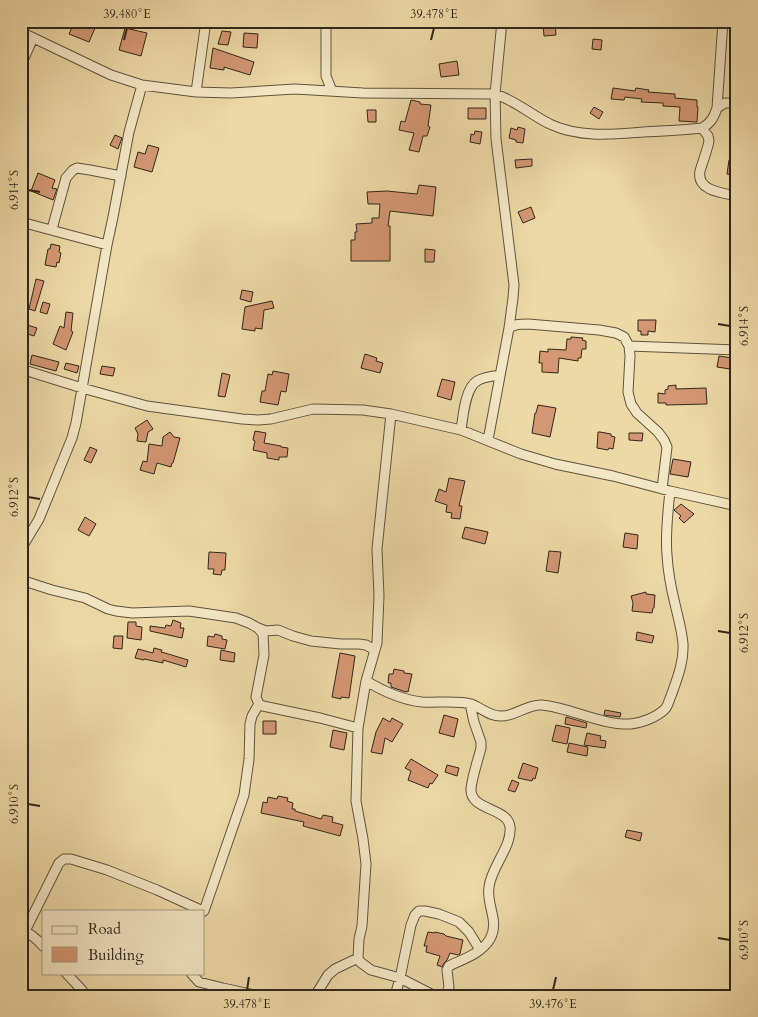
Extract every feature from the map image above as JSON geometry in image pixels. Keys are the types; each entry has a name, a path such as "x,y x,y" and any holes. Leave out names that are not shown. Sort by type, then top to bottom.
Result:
{"street":[{"path":"196,92 206,21"},
{"path":"326,21 326,76 332,91"},
{"path":"488,440 514,298 496,139 495,94 502,21"},
{"path":"21,32 111,75 142,85 196,92 231,93 295,89 363,93 495,94 515,102 536,117 554,126 583,133 620,134 702,128 710,124 717,108 723,21"},
{"path":"21,65 33,38"},
{"path":"315,90 326,76"},
{"path":"21,550 39,519 72,438 76,423 107,244 114,217 129,132 142,85"},
{"path":"717,108 725,103 737,103"},
{"path":"702,128 709,140 700,172 699,178 701,182 706,187 717,192 737,196"},
{"path":"52,229 66,178 73,170 77,168 121,176"},
{"path":"21,222 107,244"},
{"path":"366,681 406,699 422,702 470,704 498,716 510,715 526,707 540,705 614,722 631,724 657,715 666,708 680,672 683,645 669,576 667,553 667,448 658,432 637,413 631,404 628,392 629,346 624,338 616,333 519,324 509,328"},
{"path":"629,346 737,350"},
{"path":"21,369 147,406 242,419 271,419 313,409 363,410 391,414 461,430 521,454 555,464 737,506"},
{"path":"461,430 465,405 474,382 500,374"},
{"path":"391,414 377,549 379,610 375,650 366,681 358,728 356,801 366,864 362,926 358,939 358,958 360,962 371,970 400,978 435,996"},
{"path":"21,580 84,598 116,611 132,613 189,611 236,618 258,628 271,631 278,630 311,641 359,644 366,645 375,650"},
{"path":"258,628 263,634 264,643 264,655 256,697 259,704 358,728"},
{"path":"204,910 244,795 249,759 250,724 259,704"},
{"path":"446,996 449,987 447,970 449,966 480,950 489,940 494,928 493,913 488,896 489,885 508,840 510,828 508,820 476,801 472,796 481,742 470,704"},
{"path":"42,946 23,930 59,863 64,859 71,859 107,870 202,910"},
{"path":"395,996 411,925 415,915 419,912 425,911 439,914 459,922 480,950"},
{"path":"316,996 328,975 334,969 358,958"},
{"path":"67,974 86,996"},
{"path":"193,974 200,982 259,996"}],"building":[{"path":"75,21 98,21 89,42 69,34"},
{"path":"555,22 556,35 544,36 543,23"},
{"path":"125,28 147,33 141,56 119,50"},
{"path":"222,31 231,32 228,45 218,44"},
{"path":"244,33 258,34 257,48 243,47"},
{"path":"593,39 602,40 601,50 592,49"},
{"path":"213,48 254,62 250,75 224,67 224,70 210,68"},
{"path":"457,61 459,75 441,77 439,64"},
{"path":"613,88 635,91 636,88 649,90 648,92 675,94 675,98 697,100 697,122 679,121 680,107 663,106 663,103 641,102 642,99 625,97 624,100 611,99"},
{"path":"411,100 420,102 420,104 431,105 428,126 430,127 427,136 423,136 419,152 409,150 414,133 399,130 401,121 405,122"},
{"path":"594,107 603,112 599,119 590,113"},
{"path":"468,108 486,108 486,119 468,119"},
{"path":"367,110 376,110 376,122 368,122"},
{"path":"518,127 525,129 523,143 509,138 511,128 517,130"},
{"path":"475,131 482,132 480,144 470,142 471,134 474,135"},
{"path":"115,135 122,138 118,149 110,145"},
{"path":"148,145 159,148 152,172 134,167 138,152 145,154"},
{"path":"532,159 532,166 516,168 515,160"},
{"path":"729,160 737,162 737,176 727,174"},
{"path":"38,173 55,180 52,188 57,189 53,200 31,191"},
{"path":"419,185 436,187 433,216 390,211 388,226 390,226 390,261 351,261 351,240 355,240 356,224 372,223 372,218 379,218 380,204 368,204 367,192 387,191 417,194"},
{"path":"531,207 535,218 523,223 518,212"},
{"path":"51,244 60,246 59,252 61,253 56,267 45,265 48,249 50,249"},
{"path":"425,249 435,250 434,262 425,262"},
{"path":"36,279 44,281 35,311 29,309"},
{"path":"242,290 253,292 251,302 240,299"},
{"path":"272,301 274,308 264,310 262,329 255,328 255,331 242,329 245,307"},
{"path":"43,302 50,304 47,314 40,312"},
{"path":"66,312 73,313 71,331 73,332 66,350 53,344 60,326 64,328"},
{"path":"638,320 656,320 655,332 648,331 648,335 641,335 641,331 638,331"},
{"path":"24,324 37,328 34,336 21,332"},
{"path":"571,337 583,338 582,340 586,341 586,349 582,349 581,358 578,358 578,361 559,358 558,373 542,372 542,363 539,363 540,351 548,352 548,349 566,350 567,339 571,339"},
{"path":"365,354 377,358 376,361 383,363 380,373 361,368"},
{"path":"32,355 59,362 56,371 30,364"},
{"path":"719,356 732,358 730,369 717,367"},
{"path":"66,363 79,366 77,373 64,369"},
{"path":"102,366 115,368 113,376 100,374"},
{"path":"273,371 289,374 286,392 281,391 278,405 260,402 262,391 265,391 268,374 272,375"},
{"path":"222,373 230,375 225,397 218,396"},
{"path":"442,379 455,382 451,400 437,396"},
{"path":"676,385 676,389 706,388 707,404 666,405 666,403 658,403 658,393 665,394 668,386"},
{"path":"538,405 556,408 550,437 532,433"},
{"path":"147,420 153,429 148,432 146,442 137,441 138,434 135,428"},
{"path":"255,431 266,433 264,443 288,448 287,457 279,457 279,460 267,458 267,453 253,450"},
{"path":"170,432 174,437 180,438 171,467 157,463 154,474 140,470 143,461 147,462 149,444 162,446 163,437"},
{"path":"598,432 611,434 611,436 615,437 613,449 597,448"},
{"path":"629,433 643,433 642,441 629,440"},
{"path":"90,447 97,450 91,463 84,460"},
{"path":"673,459 691,462 688,477 670,474"},
{"path":"449,478 465,481 459,506 462,506 460,519 451,518 452,513 446,512 447,505 435,501 439,489 446,492"},
{"path":"681,504 694,514 684,523 679,518 681,516 674,510"},
{"path":"85,517 96,524 89,536 78,530"},
{"path":"465,527 488,532 485,544 462,538"},
{"path":"625,533 638,535 637,549 623,547"},
{"path":"549,551 561,552 558,573 546,571"},
{"path":"209,552 226,553 225,570 222,570 221,575 213,574 214,569 208,569"},
{"path":"646,592 646,594 655,595 652,613 632,611 633,603 631,596"},
{"path":"173,620 181,623 180,628 184,628 182,638 150,631 150,626 165,628 166,625 171,626"},
{"path":"128,622 136,622 136,626 142,627 141,640 127,638"},
{"path":"637,632 654,636 652,643 636,640"},
{"path":"215,634 227,640 225,649 207,646 208,636 214,637"},
{"path":"114,636 123,636 122,649 113,648"},
{"path":"154,648 188,660 186,667 163,660 163,663 135,658 138,649 153,653"},
{"path":"221,650 235,653 234,662 220,660"},
{"path":"340,653 355,656 349,698 341,697 341,699 332,697"},
{"path":"394,669 412,674 408,692 391,687 391,683 388,683 389,674 393,674"},
{"path":"605,710 621,713 620,717 604,715"},
{"path":"444,715 458,719 454,737 439,733"},
{"path":"566,717 587,723 586,728 565,724"},
{"path":"383,718 390,722 392,718 403,724 392,742 385,738 382,754 371,752 376,732"},
{"path":"263,721 276,721 276,734 263,734"},
{"path":"556,725 570,728 567,744 552,741"},
{"path":"333,730 347,733 344,750 330,747"},
{"path":"587,733 601,736 600,740 606,741 605,748 584,745"},
{"path":"569,743 588,747 587,756 567,752"},
{"path":"411,759 438,775 428,788 408,780 411,771 405,768"},
{"path":"523,763 538,768 535,779 533,778 532,781 518,778"},
{"path":"447,765 459,768 457,776 445,772"},
{"path":"512,780 519,783 515,792 508,790"},
{"path":"278,796 288,798 287,801 293,803 292,809 295,809 295,811 321,819 323,815 333,817 332,822 343,825 340,836 303,826 304,822 261,813 263,802 267,803 268,797 277,799"},
{"path":"627,830 642,833 640,841 625,837"},
{"path":"428,932 444,934 463,940 460,954 450,953 442,967 437,965 440,956 426,952 427,946 424,946"}]}
